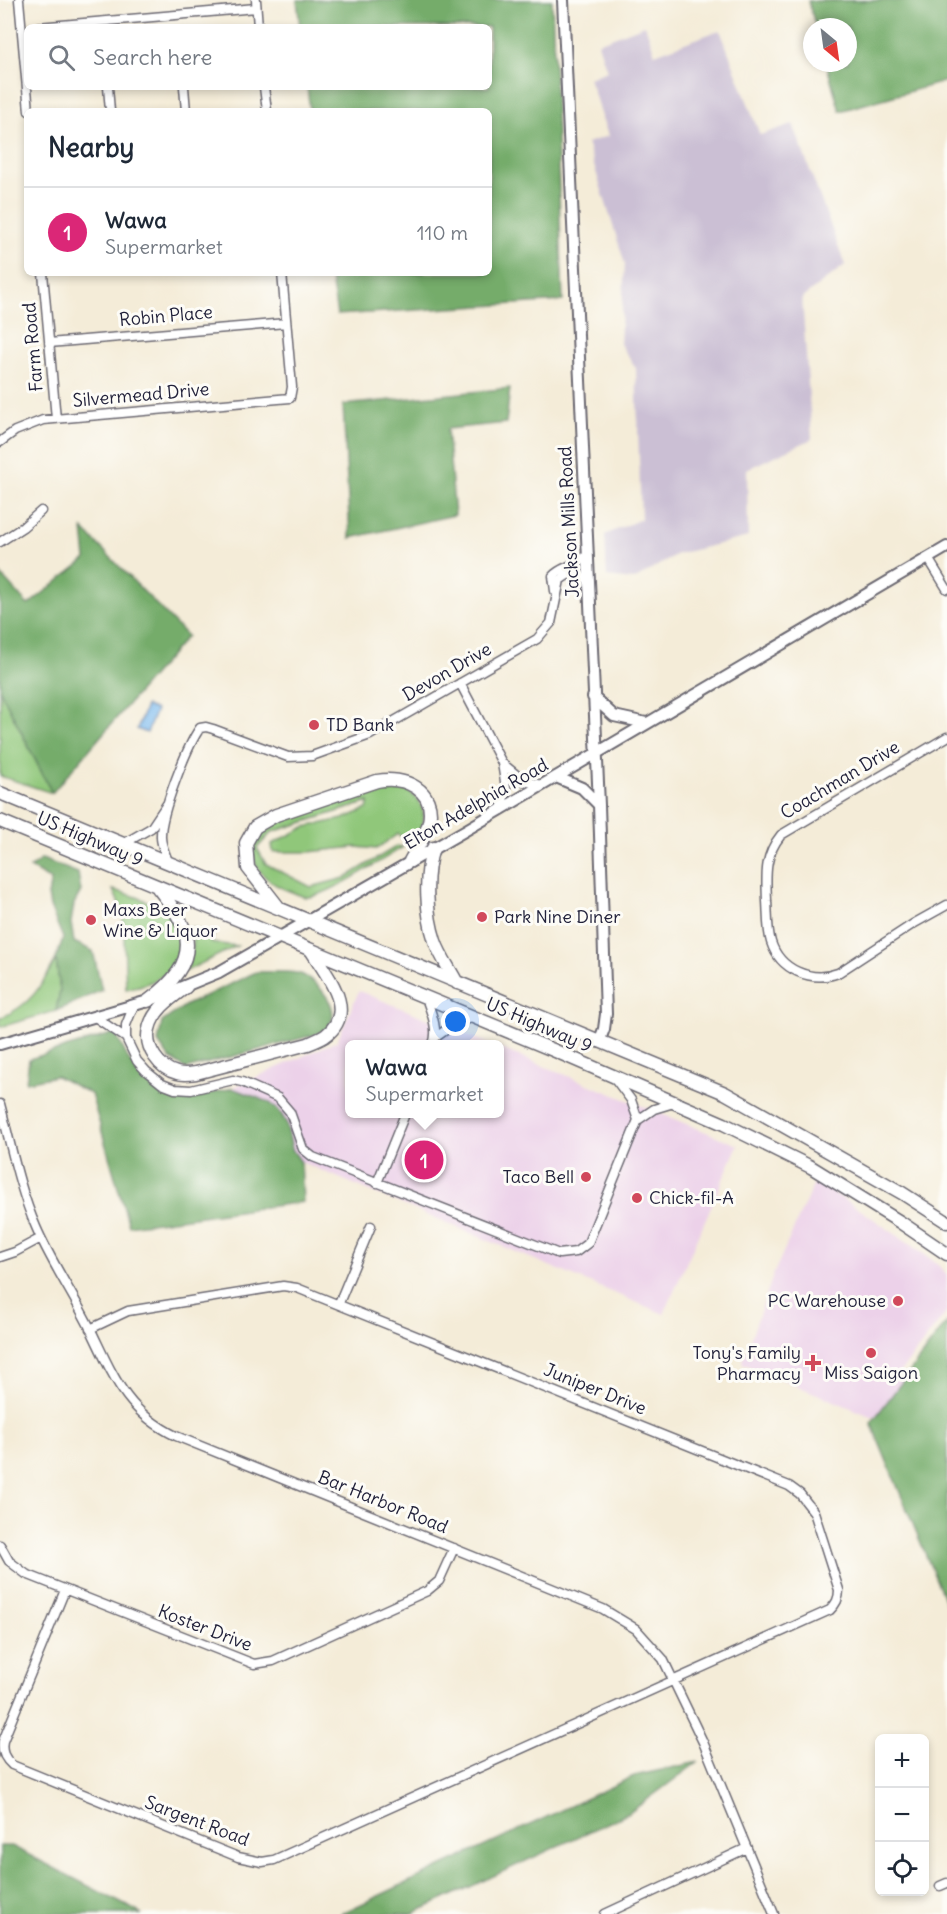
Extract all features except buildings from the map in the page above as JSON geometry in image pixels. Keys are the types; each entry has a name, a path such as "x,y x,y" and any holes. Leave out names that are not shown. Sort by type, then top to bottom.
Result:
{"highway":[{"path":"281,910 248,868 245,851 249,834 255,827 276,815 377,781 404,780 422,794 427,801 430,815 426,833 410,861"},
{"name":"US Highway 9","path":"0,793 730,1096 902,1192 947,1222"},
{"name":"US Highway 9","path":"0,821 677,1102 756,1138 811,1167 947,1254"},
{"path":"433,848 426,884 433,932 440,952 457,983"},
{"path":"148,1001 166,988 178,974 186,948 182,924 158,886"},
{"path":"186,987 166,1002 148,1030 149,1044 164,1067 179,1074 196,1073 308,1044 325,1036 336,1024 339,1012 336,990 311,950"}],"main road":[{"name":"Jackson Mills Road","path":"563,0 599,805 606,1014 599,1042"},
{"name":"Elton Adelphia Road","path":"0,1044 148,1001 219,972 501,810 947,547"},
{"path":"593,697 614,716 646,723"},
{"path":"556,777 577,784 599,805"}],"street":[{"path":"19,0 24,29"},
{"path":"98,24 256,4 258,24"},
{"path":"178,15 179,24"},
{"path":"27,90 28,108"},
{"path":"108,90 110,108"},
{"path":"184,90 186,108"},
{"path":"264,90 267,108"},
{"name":"Farm Road","path":"43,276 56,419"},
{"path":"282,276 286,323"},
{"name":"Robin Place","path":"49,343 286,323"},
{"name":"Silvermead Drive","path":"0,441 29,425 56,419 290,398 292,387 286,323"},
{"path":"0,542 23,527 40,511"},
{"name":"Devon Drive","path":"556,595 553,576 557,571 573,566 587,555"},
{"path":"928,558 947,589"},
{"name":"Devon Drive","path":"167,804 190,744 200,728 206,726 288,758 305,757 362,740 537,639 551,623 560,580 569,574 588,579"},
{"path":"460,683 502,763 506,788 501,810"},
{"name":"Coachman Drive","path":"947,737 781,835 769,852 766,876 768,929 773,948 786,964 798,972 811,976 833,975 848,968 913,924 947,905"},
{"path":"502,763 524,781 542,785"},
{"path":"123,844 151,828 167,804"},
{"path":"167,804 161,834 169,864"},
{"path":"426,998 433,1018 434,1040"},
{"path":"134,1005 126,1025 126,1038 137,1061 155,1080 169,1087 191,1090 233,1080 271,1094 288,1108 301,1145 309,1155 564,1255 584,1247 590,1239 638,1120 654,1109 677,1102"},
{"path":"95,1017 126,1038"},
{"path":"435,1040 450,1028 473,1017"},
{"path":"612,1076 631,1100 638,1120"},
{"name":"Bar Harbor Road","path":"0,1104 23,1194 41,1238 114,1378 128,1400 145,1417 164,1430 619,1617 636,1629 653,1645 674,1680 703,1742 774,1914"},
{"path":"377,1183 403,1118"},
{"path":"339,1303 371,1226"},
{"path":"0,1257 41,1238"},
{"name":"Juniper Drive","path":"90,1329 128,1311 283,1286 297,1287 789,1486 810,1505 838,1590 835,1605 830,1610 674,1680"},
{"name":"Koster Drive","path":"0,1545 16,1568 246,1663 261,1664 273,1661 427,1591 439,1581 454,1548"},
{"name":"Sargent Road","path":"65,1590 3,1741 2,1749 5,1757 22,1769 238,1857 254,1861 274,1860 674,1680"},
{"path":"604,1914 747,1848"}],"shaded area":[{"path":"645,25 655,54 720,30 760,135 793,124 845,265 802,298 812,439 747,469 748,537 677,554 634,580 607,577 605,535 641,519 636,368 620,344 625,264 587,143 608,136 589,78 607,71 598,43"},
{"path":"359,991 480,1040 345,1040 345,1118 504,1118 504,1050 738,1145 664,1314 301,1162 292,1149 286,1122 269,1102 232,1088 337,1041"},
{"path":"815,1181 935,1262 947,1275 947,1312 901,1371 902,1392 880,1420 742,1363 774,1273"}],"green space":[{"path":"297,0 552,0 563,301 337,315 330,276 492,276 492,108 310,108 307,90 492,90 492,24 300,24"},
{"path":"947,0 947,81 840,111 829,72 857,72 857,18 813,18 808,1"},
{"path":"510,388 506,423 447,429 455,515 350,538 343,405"},
{"path":"83,529 187,636 52,793 0,690 0,574 28,605 86,559"},
{"path":"0,690 52,793 0,776"},
{"path":"394,785 413,795 422,810 424,818 422,827 409,844 398,834 376,849 356,847 309,852 273,852 272,844 305,827 343,819 367,809 369,802 272,832 257,848 266,864 311,887 345,878 397,846 403,847 356,876 330,890 307,897 300,896 270,881 256,865 253,846 257,836 266,825 379,787"},
{"path":"42,859 78,873 81,891 74,904 71,923 74,942 93,951 102,990 56,1011 60,991 56,959 63,938 50,907 48,895 51,880 30,868"},
{"path":"113,890 156,905 175,923 179,933 181,942 177,960 163,975 147,984 126,989 123,913"},
{"path":"191,927 214,935 211,943 237,946 184,972 192,950"},
{"path":"56,959 60,991 56,1011 0,1027 0,1018 19,1008 34,994"},
{"path":"256,972 293,972 303,975 316,984 327,998 333,1013 332,1021 327,1028 314,1035 186,1069 169,1058 158,1042 162,1022 186,1005"},
{"path":"115,1033 130,1062 159,1092 194,1098 232,1088 269,1102 280,1112 286,1122 292,1149 301,1162 303,1202 129,1226 91,1094 56,1076 26,1082 29,1059"},
{"path":"947,1322 947,1606 871,1423"},
{"path":"698,1762 629,1813 412,1914 340,1914 634,1776"},
{"path":"0,1846 12,1846 142,1914 0,1914"}],"water":[{"path":"146,706 156,710 147,733 137,729"}],"place":[{"name":"TD Bank","path":"314,725"},
{"name":"Park Nine Diner","path":"482,917"},
{"name":"Maxs Beer Wine & Liquor","path":"91,920"},
{"name":"Wawa","path":"424,1160"},
{"name":"Taco Bell","path":"586,1177"},
{"name":"Chick-fil-A","path":"637,1198"},
{"name":"PC Warehouse","path":"898,1301"},
{"name":"Miss Saigon","path":"871,1353"},
{"name":"Tony's Family Pharmacy","path":"813,1363"}]}
